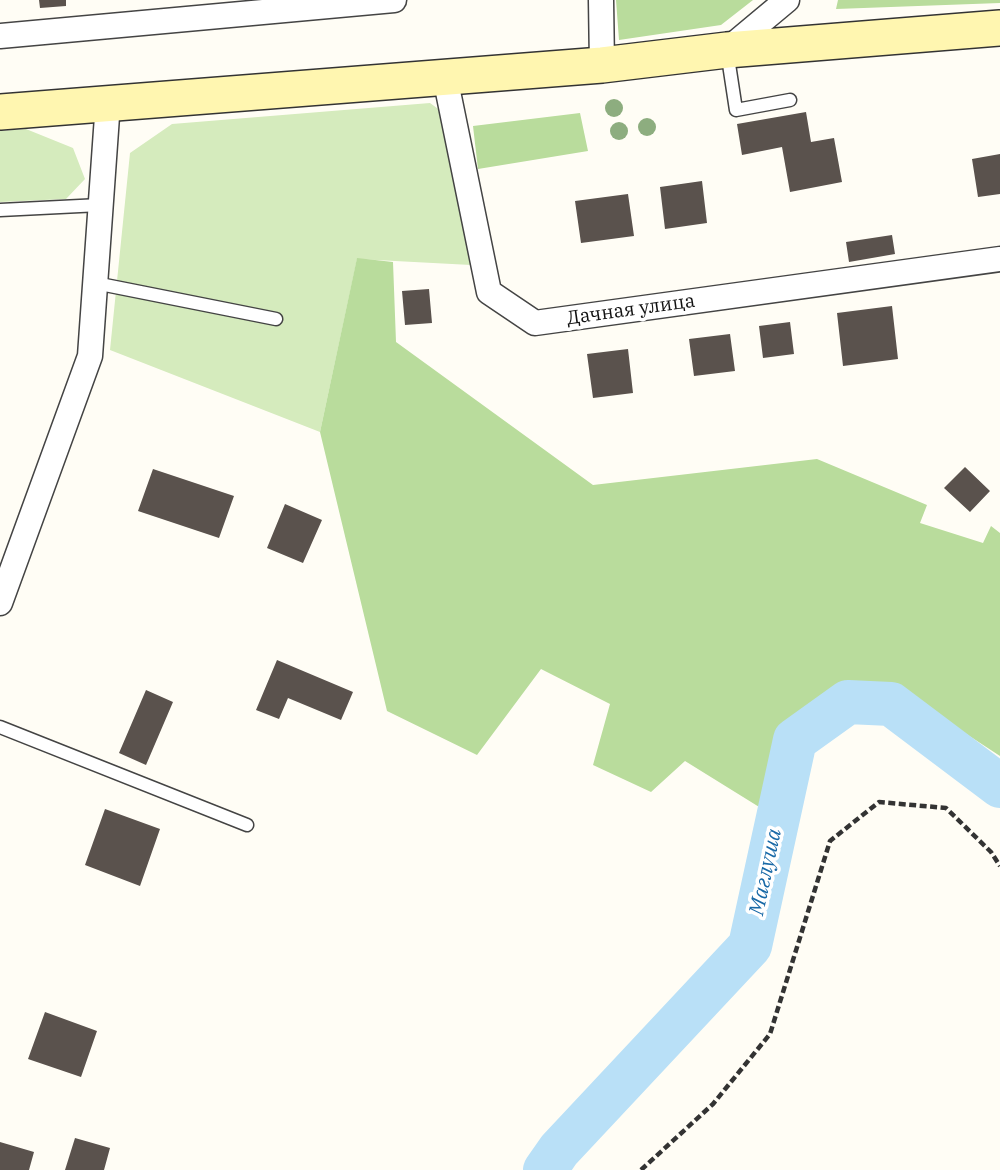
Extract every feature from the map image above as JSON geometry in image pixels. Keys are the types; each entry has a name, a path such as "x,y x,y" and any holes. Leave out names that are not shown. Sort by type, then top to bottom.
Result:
{"main road":[{"path":"0,112 602,65 727,50 1000,29"}],"street":[{"path":"0,36 394,0"},
{"path":"601,0 602,65"},
{"path":"727,50 787,0"},
{"name":"Дачная улица","path":"445,77 489,292 535,323 1000,259"},
{"path":"0,603 90,356 108,102"}],"lane":[{"path":"727,50 736,110 790,100"},
{"path":"0,210 100,205"},
{"path":"95,283 276,319"},
{"path":"0,727 247,825"}],"path":[{"path":"641,1170 713,1104 770,1034 830,841 879,802 946,808 991,852 1000,866"}],"green space":[{"path":"616,0 753,0 721,25 619,40"},
{"path":"838,0 1000,0 1000,3 836,9"},
{"path":"430,103 441,111 471,265 357,259 320,432 110,350 130,153 172,124"},
{"path":"580,113 588,151 478,169 473,126"},
{"path":"26,129 73,148 85,179 66,199 0,202 0,131"},
{"path":"357,258 393,262 396,342 593,485 817,459 927,505 920,523 983,543 991,526 1000,533 1000,756 902,692 845,681 783,731 764,810 685,761 651,792 593,765 610,704 541,669 477,755 387,711 320,432"}],"building":[{"path":"39,0 66,0 66,6 40,8"},
{"path":"806,112 811,142 834,138 842,182 790,192 782,147 742,155 737,124"},
{"path":"1000,154 1000,194 978,197 972,159"},
{"path":"702,181 707,223 665,229 660,187"},
{"path":"628,194 634,236 581,243 575,201"},
{"path":"892,235 895,254 849,262 846,242"},
{"path":"429,289 432,323 405,325 402,291"},
{"path":"892,306 898,359 843,366 837,313"},
{"path":"790,322 794,354 763,358 759,326"},
{"path":"730,334 735,371 694,376 689,339"},
{"path":"628,349 633,393 593,398 587,354"},
{"path":"965,467 990,491 970,512 944,488"},
{"path":"153,469 234,496 219,538 138,511"},
{"path":"285,504 322,520 303,563 267,548"},
{"path":"277,660 353,692 341,720 288,698 279,719 256,710"},
{"path":"146,690 173,702 146,765 119,753"},
{"path":"105,809 160,829 140,886 85,865"},
{"path":"45,1012 97,1031 81,1077 28,1059"},
{"path":"75,1138 110,1148 104,1170 65,1170"},
{"path":"0,1142 34,1152 29,1170 0,1170"}],"waterway":[{"name":"Маглуша","path":"545,1170 559,1150 750,946 795,740 848,702 891,704 1000,786"}]}
